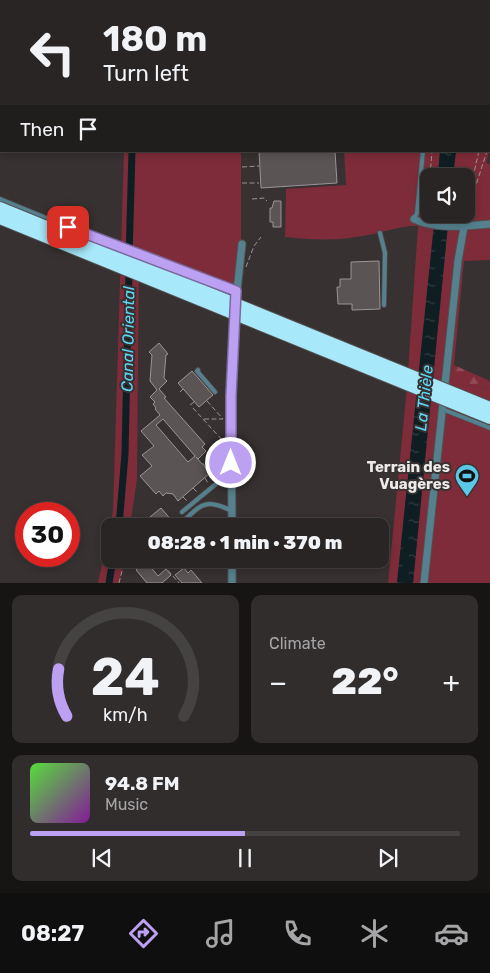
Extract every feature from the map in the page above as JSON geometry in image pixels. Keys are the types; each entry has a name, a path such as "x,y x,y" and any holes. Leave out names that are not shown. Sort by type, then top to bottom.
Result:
{"highway":[{"path":"0,208 490,408"},
{"path":"0,218 490,418"}],"street":[{"path":"419,221 463,225 490,224"},
{"path":"424,583 463,225"},
{"path":"232,518 231,396 236,291 242,244"},
{"path":"232,568 232,583"}],"lane":[{"path":"419,221 417,213 423,152"},
{"path":"0,200 137,255 236,291"},
{"path":"380,232 385,253 384,305"},
{"path":"198,370 215,392"},
{"path":"442,410 490,428"},
{"path":"223,458 231,463"},
{"path":"182,512 222,479 231,478"},
{"path":"188,518 205,504 213,503 232,511"}],"path":[{"path":"431,168 432,152"},
{"path":"475,168 479,152"},
{"path":"463,225 487,152"},
{"path":"242,167 259,166"},
{"path":"242,183 259,183"},
{"path":"252,199 264,198 267,201"},
{"path":"245,270 254,246 261,237"},
{"path":"180,392 183,389"},
{"path":"203,418 223,419 207,400"},
{"path":"190,405 194,402"},
{"path":"193,408 223,442"},
{"path":"205,478 208,482"},
{"path":"193,488 197,493"},
{"path":"183,497 187,501"},
{"path":"120,583 123,568"},
{"path":"166,568 179,583"}],"green space":[{"path":"124,152 241,152 241,241 237,291 139,256 137,479 131,518 112,518"},
{"path":"344,152 440,152 439,168 420,168 420,223 435,223 397,583 388,583 407,387 418,226 336,239 285,237 286,189 346,185"},
{"path":"456,152 489,152 486,163 490,164 490,260 464,261 454,365 446,382 482,387 490,390 490,583 413,583 448,223 475,223 475,168 454,168"},
{"path":"454,365 490,381 490,390 482,387 446,383"},
{"path":"101,568 123,568 119,583 98,583"}],"water":[{"path":"440,152 456,152 454,168 439,168"},
{"name":"La Thièle","path":"434,223 448,223 413,583 397,583"}],"building":[{"path":"259,152 335,152 337,183 261,188"},
{"path":"274,201 281,201 281,227 273,227 273,222 270,222 270,208 272,208"},
{"path":"379,261 380,309 352,310 352,304 338,304 337,287 340,287 340,279 351,279 351,262"},
{"path":"159,343 168,354 166,355 164,378 167,381 159,389 166,397 164,398 205,444 202,447 206,451 198,459 196,457 210,473 178,501 173,494 166,493 163,496 159,491 156,494 140,476 152,466 142,455 154,446 141,431 160,415 153,404 155,402 150,397 157,390 150,381 152,355 149,352","holes":["163,419 195,456 188,462 156,425"]},
{"path":"192,371 213,395 199,407 178,383"},
{"path":"161,508 170,518 149,518"},
{"path":"138,568 152,568 158,576 166,569 171,575 162,583 147,583 136,570"},
{"path":"184,568 188,573 191,570 202,583 182,583 175,575"}],"waterway":[{"name":"Canal Oriental","path":"129,258 132,152"},
{"name":"Canal Oriental","path":"120,518 125,454 129,269"},
{"name":"Canal Oriental","path":"109,583 112,568"}],"place":[{"name":"Terrain des Vuagères","path":"467,497"}],"route":[{"path":"68,227 236,291 231,396 231,463"}]}
